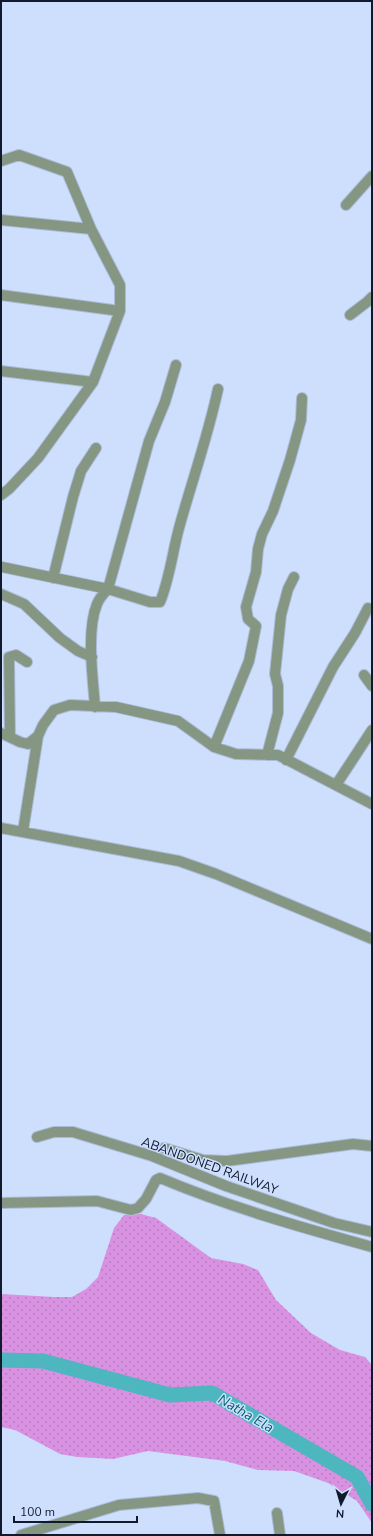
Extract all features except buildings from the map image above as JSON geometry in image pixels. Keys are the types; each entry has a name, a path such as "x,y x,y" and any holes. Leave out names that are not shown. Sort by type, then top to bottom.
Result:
{"street":[{"path":"1,161 19,155 67,172 91,229 120,285 120,311 93,382 38,458 9,489 1,495"},
{"path":"346,205 372,176"},
{"path":"1,220 91,229"},
{"path":"1,295 120,311"},
{"path":"350,315 372,297"},
{"path":"364,305 372,312"},
{"path":"95,707 92,657 93,624 97,604 108,589 148,441 165,402 176,365"},
{"path":"1,371 93,382"},
{"path":"2,567 108,589 150,602 160,602 164,593 176,539 212,415 218,389"},
{"path":"214,747 249,662 256,626 248,619 246,607 256,572 258,549 262,534 273,511 298,433 301,420 302,398"},
{"path":"53,578 81,471 96,448"},
{"path":"267,755 278,713 278,686 275,674 281,615 288,589 294,577"},
{"path":"1,594 24,604 60,638 78,651 92,657"},
{"path":"286,760 333,667 355,633 368,608"},
{"path":"27,662 16,655 10,657 6,735 28,744 38,736"},
{"path":"364,675 372,686"},
{"path":"23,831 38,736 43,725 54,710 70,705 116,707 178,721 214,747 236,754 278,755 372,804"},
{"path":"336,785 372,730"},
{"path":"1,828 179,861 216,874 372,939"},
{"name":"ABANDONED RAILWAY","path":"37,1137 54,1132 73,1132 152,1156 226,1186 334,1224 372,1232"},
{"path":"164,1148 203,1160 227,1161 353,1144 372,1146"},
{"path":"1,1203 97,1201 131,1210 138,1208 146,1199 156,1180 160,1178 208,1197 297,1226 372,1247"},
{"path":"21,1535 119,1505 198,1498 214,1501 220,1535"},
{"path":"278,1513 280,1535"}],"shaded area":[{"path":"141,1214 156,1218 211,1258 243,1264 258,1270 276,1300 311,1333 340,1350 365,1357 372,1365 372,1523 357,1501 328,1483 294,1471 258,1470 225,1461 148,1451 113,1459 77,1457 60,1454 15,1430 1,1427 1,1294 72,1297 86,1289 98,1277 114,1228 124,1215"}],"waterway":[{"name":"Natha Ela","path":"1,1360 43,1361 170,1395 212,1393 357,1477 372,1504"}]}
